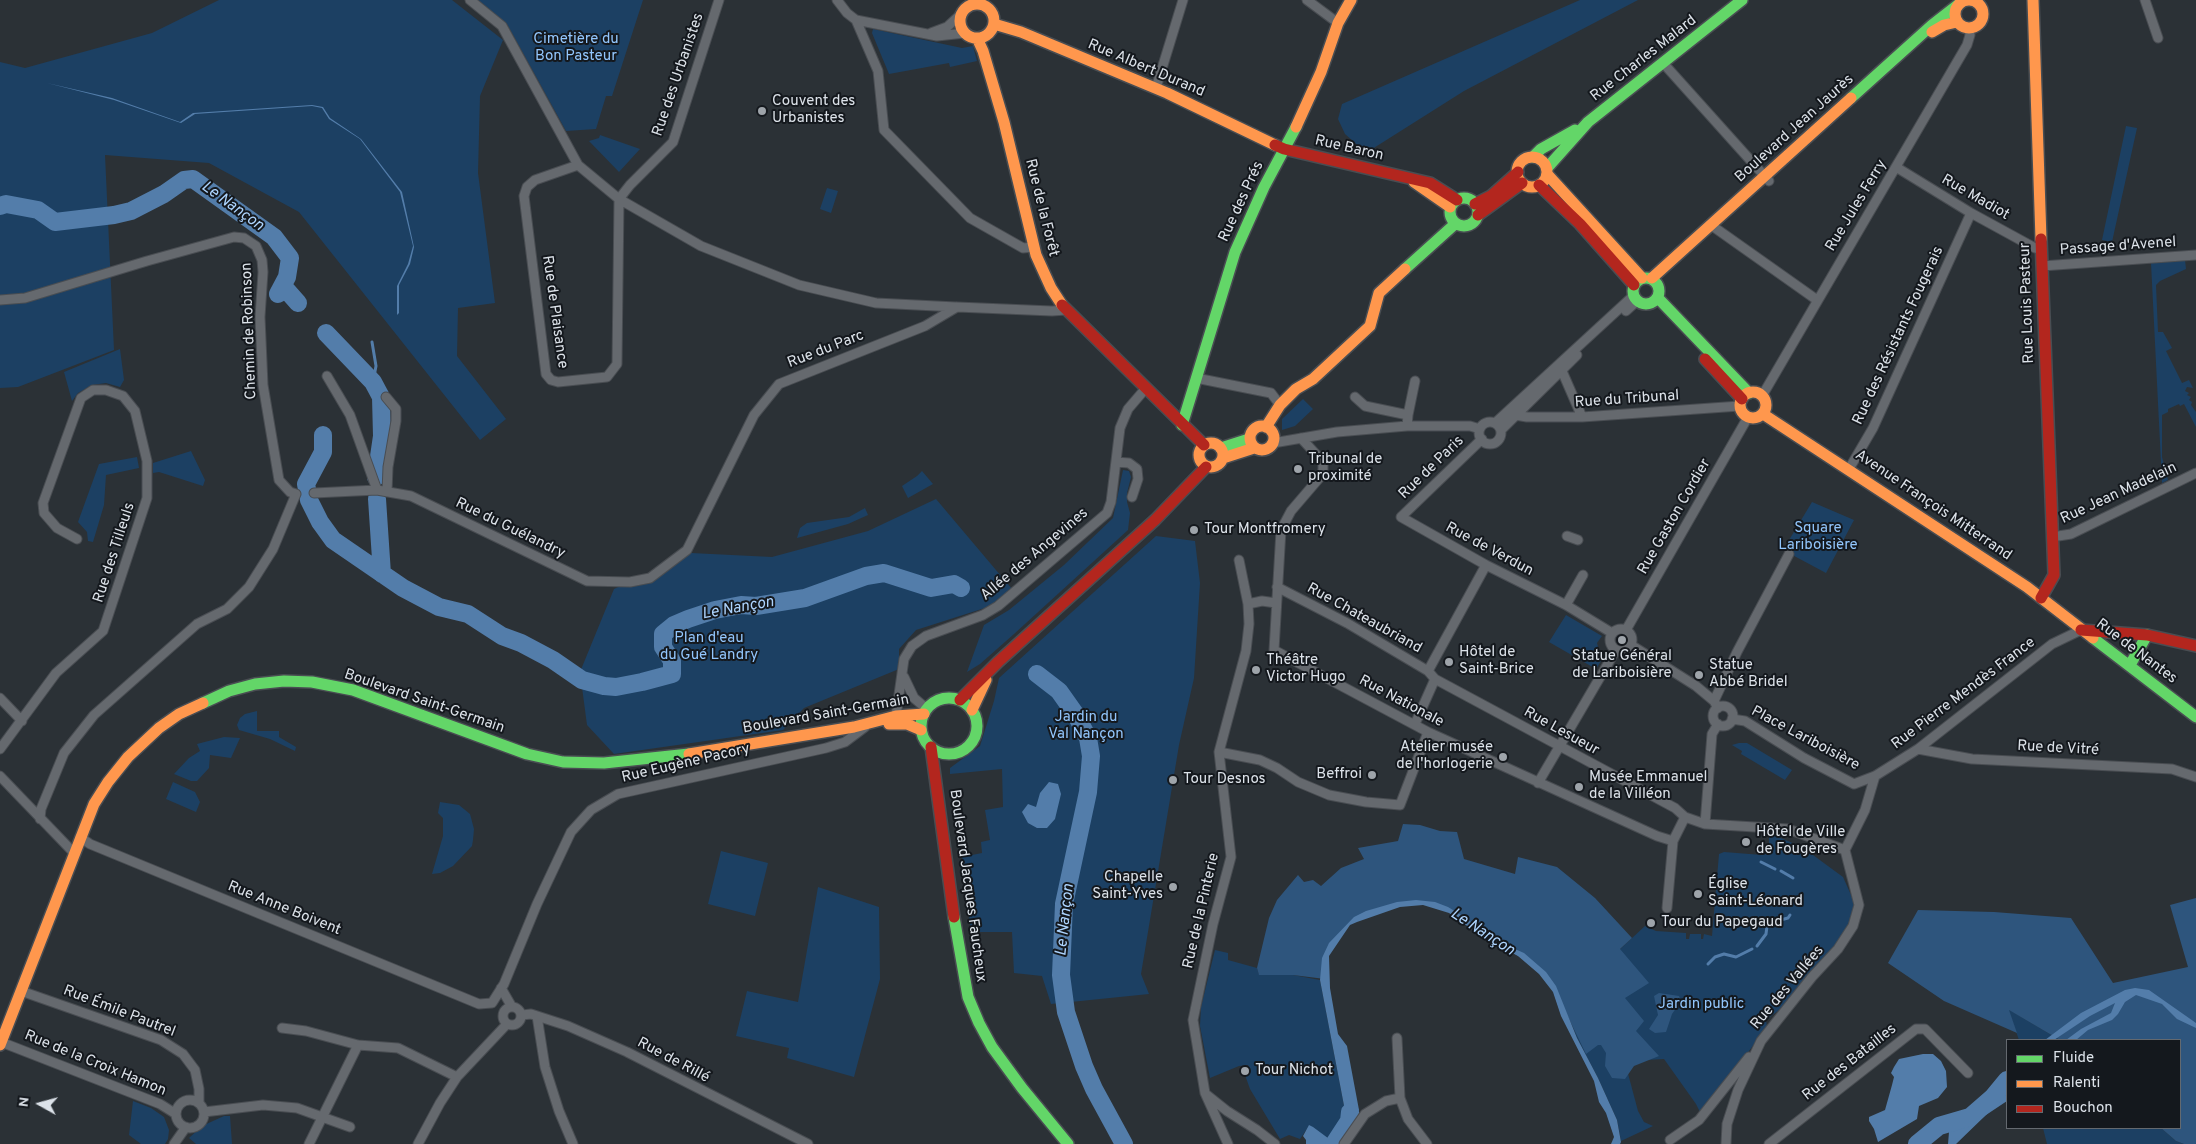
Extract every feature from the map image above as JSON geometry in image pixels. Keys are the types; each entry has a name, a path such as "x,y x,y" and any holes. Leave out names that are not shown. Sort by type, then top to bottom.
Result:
{"main road":[{"name":"Rue des Prés","path":"1182,426 1235,252 1264,187 1321,72 1338,23 1351,0"},
{"name":"Rue Charles Malard","path":"1533,157 1541,149 1571,136 1664,64 1742,0"},
{"path":"1966,1 1985,5 1982,20 1975,28 1969,29 1960,26 1957,22 1955,13 1966,1"},
{"name":"Boulevard Jean Jaurès","path":"1767,179 1932,25 1966,1"},
{"name":"Rue Louis Pasteur","path":"2032,1 2054,575 2041,598"},
{"path":"974,2 984,5 991,11 994,24 986,35 977,38 964,33 960,25 962,8 974,2"},
{"name":"Boulevard Jean Jaurès","path":"1643,287 1714,227 1937,28 1944,24 1957,22"},
{"name":"Rue Albert Durand","path":"994,24 1021,32 1156,88 1284,150"},
{"name":"Rue de la Forêt","path":"977,38 984,51 1004,122 1034,247 1042,271 1066,310 1182,426 1204,445"},
{"path":"1571,136 1547,171 1543,183 1530,186 1520,177 1520,163 1528,157 1542,160 1547,171 1569,207 1643,287 1659,291 1655,300 1644,304 1643,287"},
{"name":"Rue Baron","path":"1284,150 1408,178 1454,204"},
{"path":"1476,209 1520,177"},
{"path":"1538,185 1569,207"},
{"path":"1468,199 1476,209 1476,220 1469,226 1455,224 1450,216 1454,204 1468,199"},
{"path":"1266,427 1280,405 1296,389 1313,379 1370,326 1380,292 1455,224"},
{"path":"1655,300 1744,399"},
{"path":"1755,392 1762,396 1766,405 1763,414 1756,418 1748,417 1742,413 1744,399 1755,392"},
{"name":"Avenue François Mitterrand","path":"1763,414 1849,468 2041,598 2081,630"},
{"path":"960,700 998,662 1155,520 1206,467 1215,467 1222,453 1252,443 1265,450 1273,443 1272,432 1266,427 1254,428 1252,443"},
{"path":"1206,467 1199,459 1199,451 1204,445 1215,443 1222,453"},
{"path":"2081,630 2147,636 2196,646"},
{"name":"Rue de Nantes","path":"2081,630 2196,716"},
{"path":"2130,665 2147,636"},
{"path":"972,710 986,680 998,662"},
{"name":"Boulevard Saint-Germain","path":"1,1044 80,837 94,804 108,782 128,757 159,728 178,714 228,691 255,684 284,681 353,690 527,754 564,762 604,763 696,753 860,727 896,716 925,711"},
{"path":"942,698 960,700 972,710 977,727 971,744 956,753 947,754 931,747 923,737 921,730 925,711 942,698"},
{"name":"Rue Eugène Pacory","path":"860,727 895,723 907,724 921,730"},
{"name":"Boulevard Jacques Faucheux","path":"931,747 953,910 968,996 979,1023 992,1047 1022,1088 1068,1144"},
{"name":"Boulevard Jacques Faucheux","path":"937,781 947,754"}],"street":[{"path":"470,0 502,26 578,165 619,199 701,246 799,285 876,303 1052,311 1066,310"},
{"name":"Rue des Urbanistes","path":"619,199 630,185 673,142 719,0"},
{"path":"837,0 856,20 878,72 884,130 970,218 1023,248 1034,247"},
{"path":"1156,88 1183,0"},
{"path":"1308,0 1338,23"},
{"path":"2145,0 2158,38"},
{"path":"926,34 947,27 962,8"},
{"path":"856,20 937,36 964,33"},
{"name":"Rue Jules Ferry","path":"1762,396 1967,45 1970,35 1969,29"},
{"path":"1664,64 1767,179"},
{"name":"Rue de Plaisance","path":"578,165 535,180 527,187 524,196 546,374 551,380 558,382 606,377 617,364 619,199"},
{"name":"Rue Madiot","path":"1896,167 1971,213 2042,250"},
{"name":"Rue des Résistants Fougerais","path":"1849,468 1873,428 1971,213"},
{"path":"1714,227 1817,300"},
{"name":"Chemin de Robinson","path":"0,300 26,298 234,237 244,238 256,246 262,260 260,316 262,384 279,480 290,492 296,494 273,549 249,588 227,609 197,624 133,680 94,715 70,745 64,753 41,809 40,819"},
{"name":"Passage d'Avenel","path":"2042,266 2196,255"},
{"name":"Boulevard Jean Jaurès","path":"1498,427 1515,415 1562,371 1643,287"},
{"name":"Boulevard Jean Jaurès","path":"1498,427 1643,287"},
{"name":"Rue du Parc","path":"687,550 754,415 779,384 925,326 956,307"},
{"path":"1562,371 1582,417"},
{"path":"327,376 350,415 377,490"},
{"path":"1196,378 1271,393 1280,405"},
{"path":"1407,426 1414,381"},
{"name":"Allée des Angevines","path":"896,716 904,659 912,646 926,636 983,615 998,606 1107,513 1111,502 1120,428 1128,409 1146,388"},
{"name":"Rue des Tilleuls","path":"0,749 56,673 104,631 147,498 147,461 135,411 123,396 106,390 93,390 81,398 43,503 44,513 57,528 77,539"},
{"path":"386,397 396,409 396,421 388,466 387,492"},
{"path":"1355,397 1365,406 1408,415"},
{"name":"Rue du Tribunal","path":"1515,415 1528,417 1582,417 1744,399"},
{"name":"Rue Gaston Cordier","path":"1626,630 1748,417"},
{"path":"1485,424 1498,427 1501,437 1494,443 1488,444 1482,440 1480,429 1485,424"},
{"path":"1273,443 1337,432 1407,426 1470,426 1480,429"},
{"path":"1248,604 1262,601 1276,603 1283,523 1323,470 1323,462 1301,438"},
{"name":"Rue de Paris","path":"1401,517 1482,440"},
{"path":"1116,462 1129,463 1136,469 1138,479 1132,498"},
{"name":"Rue Jean Madelain","path":"2052,537 2070,534 2196,473"},
{"name":"Rue du Guélandry","path":"314,493 377,490 411,496 586,581 630,582 650,578 687,550"},
{"name":"Rue de Verdun","path":"1401,517 1566,605"},
{"path":"1568,536 1578,540"},
{"path":"1718,724 1714,717 1716,704 1737,652 1789,554"},
{"name":"Rue de la Pinterie","path":"1225,1141 1205,1093 1193,1010 1231,857 1219,752 1246,651 1249,624 1248,604 1239,560"},
{"path":"1428,670 1486,564"},
{"path":"1583,575 1566,605 1612,633"},
{"name":"Rue Chateaubriand","path":"1277,587 1347,623 1428,670 1434,679"},
{"name":"Rue Nationale","path":"1276,603 1274,650 1277,652 1428,732 1538,783 1673,841"},
{"path":"1619,629 1626,630 1632,639 1631,645 1626,650 1616,650 1610,642 1612,633 1619,629"},
{"name":"Rue Pierre Mendès France","path":"1865,780 1875,776 1918,749 2052,644 2081,630"},
{"path":"1631,645 1696,686 1716,704 1729,708 1732,718 1726,725 1718,724"},
{"path":"1538,783 1616,650"},
{"path":"903,674 914,698 925,711"},
{"path":"1415,724 1434,679"},
{"name":"Rue Lesueur","path":"1434,679 1675,808 1685,817"},
{"path":"0,698 22,721"},
{"name":"Place Lariboisière","path":"1732,718 1745,721 1804,758 1854,784 1865,780"},
{"path":"1705,824 1712,734 1718,724"},
{"name":"Rue Eugène Pacory","path":"492,1003 501,988 537,904 572,832 591,810 618,794 826,748 845,742 860,727"},
{"path":"1219,752 1260,760 1278,768 1298,782 1329,795 1400,805 1428,732"},
{"name":"Rue de Vitré","path":"1918,749 1972,759 2172,769 2196,777"},
{"path":"1667,908 1673,841 1685,817 1705,824 1788,829 1845,850 1865,810 1875,776"},
{"path":"2,782 74,853"},
{"name":"Rue Anne Boivent","path":"80,837 90,844 479,1004 492,1003"},
{"name":"Rue des Vallées","path":"1726,1144 1727,1124 1738,1090 1762,1041 1812,978 1838,949 1853,926 1859,905 1845,850"},
{"path":"501,988 512,1007"},
{"name":"Rue Émile Pautrel","path":"21,991 161,1040 183,1054 194,1070 199,1089 199,1103"},
{"path":"492,1003 503,1014 507,1024"},
{"path":"503,1014 506,1009 512,1007 517,1008 522,1015 517,1025 507,1024"},
{"name":"Rue de Rillé","path":"522,1015 537,1016 568,1026 627,1052 808,1144"},
{"path":"537,1016 545,1067 559,1111 573,1144"},
{"path":"418,1144 440,1103 457,1078 507,1024"},
{"path":"282,1028 306,1031 358,1045 398,1048 457,1078"},
{"name":"Rue des Batailles","path":"1769,1144 1916,1029 1925,1028 1968,1073"},
{"path":"1398,1038 1400,1098 1408,1119 1427,1144"},
{"path":"1670,1140 1699,1120 1762,1041"},
{"name":"Rue de la Croix Hamon","path":"1,1044 160,1104 176,1114"},
{"path":"309,1144 358,1045"},
{"path":"1205,1093 1227,1111 1275,1144"},
{"path":"1344,1144 1365,1114 1386,1101 1400,1098"},
{"path":"195,1100 204,1112 203,1121 200,1125 190,1128 180,1123 176,1114 184,1101 195,1100"},
{"path":"204,1112 263,1105 296,1108 350,1127"},
{"path":"174,1144 186,1127"}],"green space":[{"path":"219,0 452,0 503,40 480,96 478,173 495,303 458,308 457,356 506,419 480,440 299,212 209,163 105,155 114,350 18,387 0,388 0,62 25,68 152,33"},
{"name":"Cimetière du Bon Pasteur","path":"478,0 643,0 612,96 606,96 596,129 566,131 507,24"},
{"path":"1580,0 1638,0 1464,91 1369,151 1363,150 1345,134 1338,119 1342,104"},
{"path":"873,29 962,48 973,46 977,61 950,67 949,63 889,74 872,33"},
{"path":"2126,126 2137,128 2112,242 2102,240"},
{"path":"600,135 640,149 619,172 589,141 599,138"},
{"path":"827,188 838,191 831,213 820,209"},
{"path":"2185,260 2186,269 2160,281 2156,285 2158,332 2163,332 2172,348 2166,351 2182,383 2189,380 2193,388 2187,387 2185,391 2189,393 2187,395 2191,397 2189,400 2192,402 2191,405 2196,412 2196,427 2184,404 2168,409 2168,412 2162,415 2162,457 2168,480 2162,483 2151,263"},
{"path":"120,349 124,380 120,387 106,383 92,385 78,393 72,401 64,372"},
{"path":"1303,399 1313,409 1295,426 1282,430 1282,419"},
{"path":"191,451 205,480 203,486 159,472 153,473 153,463"},
{"path":"137,457 139,468 106,475 104,505 93,542 88,541 87,532 78,522 99,464"},
{"path":"1123,470 1129,471 1131,477 1127,493 1130,513 1128,530 980,664 967,672 984,625 1009,610 1064,565 1113,518"},
{"path":"922,471 933,484 908,498 902,486"},
{"name":"Plan d'eau du Gué Landry","path":"936,499 1012,589 988,607 916,630 899,649 899,669 804,708 783,730 614,754 587,725 580,672 614,589 691,553 772,557 868,531"},
{"name":"Square Lariboisière","path":"1812,502 1854,520 1826,573 1783,550"},
{"path":"865,508 868,515 848,524 797,538 800,528 807,523 849,517"},
{"name":"Jardin du Val Nançon","path":"1156,536 1195,541 1200,583 1194,678 1179,745 1141,974 1149,994 1051,1004 1042,976 1014,973 1012,932 971,932 962,857 982,853 981,842 990,840 985,810 1003,807 1002,769 950,774 950,768 980,746 999,678"},
{"path":"1566,615 1602,636 1597,643 1599,650 1606,653 1596,669 1549,642"},
{"path":"257,711 257,731 279,731 279,737 296,747 295,751 270,739 239,730 237,725 240,718 245,714"},
{"path":"224,737 240,738 231,758 210,755 209,768 197,781 191,781 174,774 189,758 200,751 197,744"},
{"path":"1747,743 1792,770 1785,780 1741,754 1742,751 1732,745"},
{"path":"173,782 195,792 200,802 196,812 166,799"},
{"path":"440,802 459,805 470,814 474,829 473,840 472,846 453,866 440,873 432,874 443,836 443,818 438,813"},
{"name":"Jardin public","path":"1769,833 1802,847 1843,877 1856,906 1852,919 1839,943 1783,1007 1766,1020 1767,1027 1719,1091 1700,1112 1664,1059 1646,1060 1626,1066 1638,1111 1644,1122 1653,1126 1621,1141 1617,1120 1577,1038 1563,1002 1645,926 1656,931 1686,933 1686,939 1689,939 1690,934 1701,934 1701,939 1703,939 1704,934 1712,936 1719,854 1724,852 1762,855 1763,845 1769,845"},
{"path":"721,851 768,863 755,916 708,904"},
{"path":"818,887 879,907 880,979 854,1077 787,1058 789,1048 736,1036 747,991 798,1002"},
{"path":"1215,950 1228,953 1228,960 1257,968 1259,974 1293,975 1320,980 1346,1116 1335,1143 1309,1126 1300,1139 1289,1135 1280,1139 1250,1089 1245,1075 1250,1070 1248,1065 1239,1066 1210,1078 1200,1026 1201,1007"},
{"path":"2008,1009 2058,1039 2019,1039"},
{"path":"133,1101 151,1108 164,1117 169,1130 168,1139 165,1144 141,1144 129,1135"},
{"path":"224,1116 230,1116 232,1144 196,1144 189,1138 202,1126"},
{"path":"2043,1129 2162,1129 2176,1141 2184,1144 2047,1144"}],"shaded area":[{"path":"1403,824 1420,825 1440,831 1457,832 1464,859 1515,874 1518,857 1557,867 1595,898 1632,938 1620,949 1649,983 1625,998 1644,1021 1636,1031 1659,1056 1634,1066 1625,1079 1612,1078 1605,1066 1606,1053 1601,1045 1598,1045 1586,1054 1555,990 1540,970 1440,906 1431,904 1401,903 1357,917 1328,947 1325,979 1293,975 1259,975 1257,968 1269,918 1277,900 1298,875 1304,882 1313,880 1321,886 1341,868 1364,859 1358,848 1398,841"},
{"path":"2196,898 2196,1144 2184,1144 2176,1141 2162,1129 2181,1129 2181,1039 2058,1039 2009,1010 2017,1033 1944,1001 1888,963 1918,910 1994,912 2071,918 2113,983 2188,967 2170,905"},
{"path":"1659,993 1679,996 1681,1001 1672,1014 1666,1032 1655,1033 1649,1029 1658,1015 1654,996"}],"water":[{"path":"47,83 112,98 180,122 193,113 312,105 323,107 330,118 361,139 402,192 414,247 410,264 399,285 399,313 397,315 397,286 408,264 413,246 400,192 360,139 329,119 322,108 312,106 195,114 181,123 114,100"},
{"path":"1049,782 1058,784 1061,794 1055,819 1047,828 1037,828 1028,823 1022,812 1028,804 1036,807 1040,793"},
{"path":"1416,900 1435,902 1448,907 1466,918 1492,939 1524,953 1546,972 1556,986 1577,1038 1617,1120 1620,1144 1611,1144 1614,1137 1606,1113 1599,1102 1594,1081 1561,1016 1553,992 1539,974 1518,956 1484,938 1449,913 1423,905 1400,907 1350,925 1329,956 1330,988 1338,1034 1347,1046 1359,1110 1347,1136 1340,1132 1346,1116 1320,980 1322,958 1329,943 1354,917 1366,911 1397,902"},
{"path":"2135,988 2149,990 2196,1023 2196,1028 2177,1019 2162,1004 2136,995 2125,1002 2112,1020 2088,1030 2077,1039 2067,1039 2081,1029 2111,1013 2115,1003 2090,1016 2056,1039 2046,1039 2081,1013 2125,990"},
{"path":"1933,1054 1941,1061 1946,1071 1947,1087 1938,1098 1919,1106 1917,1119 1878,1142 1869,1117 1885,1110 1894,1077 1891,1073 1894,1067 1899,1059"},
{"path":"2006,1095 2006,1102 1986,1115 1956,1144 1948,1144 1949,1132 1972,1120"},
{"path":"1969,1116 1971,1119 1947,1127 1945,1132 1927,1144 1909,1144 1942,1121"},
{"path":"1309,1125 1336,1144 1306,1144 1303,1136"}],"waterway":[{"name":"Le Nançon","path":"0,206 6,204 38,210 55,222 114,215 131,211 164,194 184,180 193,179 274,237 290,258 287,277 278,294"},
{"name":"Le Nançon","path":"283,286 298,303"},
{"name":"Le Nançon","path":"326,333 373,382 381,397 382,436 376,477"},
{"path":"372,342 376,366 373,382"},
{"name":"Le Nançon","path":"323,435 323,452 306,484 309,500 320,522 333,540 403,588 439,607 468,614 502,636 521,643 553,660 582,680 604,686 616,687 672,674 672,661 663,647 663,634 674,625 715,610 741,605 756,606 805,598 866,576 884,573 931,588 954,584 961,588"},
{"name":"Le Nançon","path":"377,499 382,574"},
{"name":"Le Nançon","path":"1037,674 1059,691 1076,715 1088,738 1091,756 1088,792 1064,904 1061,975 1066,1012 1084,1066 1094,1089 1124,1144"},
{"path":"1761,862 1775,869"},
{"path":"1781,871 1793,878"},
{"path":"1757,946 1766,934 1767,926 1773,922 1788,918 1790,915"},
{"path":"1708,964 1715,957 1724,954 1736,957 1752,949"},
{"name":"Le Nançon","path":"1917,1144 1939,1126 1970,1117 1993,1097 2006,1081"},
{"name":"Le Nançon","path":"1334,1144 1349,1121 1350,1112"}],"traffic: fast":[{"path":"1547,168 1588,122 1742,0"},
{"path":"1851,98 1932,25 1959,4"},
{"path":"1182,425 1235,252 1264,187 1296,127"},
{"path":"1533,157 1541,149 1575,130"},
{"path":"1464,198 1474,202 1478,212 1474,222 1464,226 1454,222 1450,212 1454,202 1464,198"},
{"path":"1405,269 1455,224"},
{"path":"1646,278 1656,281 1659,291 1656,301 1646,304 1636,301 1633,291 1636,281 1646,278"},
{"path":"1658,298 1749,393"},
{"path":"1221,448 1249,439"},
{"path":"2130,665 2147,635"},
{"path":"2093,638 2196,717"},
{"path":"203,703 229,691 255,684 284,681 312,682 353,690 527,754 563,762 604,763 689,754"},
{"path":"949,698 960,700 969,706 975,715 977,726 975,737 969,746 960,752 949,754 938,752 929,746 923,737 921,726 923,715 929,706 938,700 949,698"},
{"path":"954,917 968,997 979,1023 992,1047 1022,1088 1068,1144"}],"traffic: slow":[{"path":"1296,127 1321,72 1338,23 1351,0"},
{"path":"1969,0 1979,4 1983,14 1979,24 1969,28 1959,24 1955,14 1959,4 1969,0"},
{"path":"2033,0 2041,239"},
{"path":"977,4 984,5 989,9 993,14 994,21 993,28 989,33 984,37 977,38 970,37 965,33 961,28 960,21 961,14 965,9 970,5 977,4"},
{"path":"1932,32 1944,25 1957,22"},
{"path":"994,24 1021,32 1167,93 1275,145"},
{"path":"977,38 983,51 1004,122 1036,255 1051,288 1062,305"},
{"path":"1652,278 1851,98"},
{"path":"1532,157 1538,158 1546,166 1547,172 1546,178 1538,186 1532,187 1526,186 1518,178 1517,172 1518,166 1526,158 1532,157"},
{"path":"1547,174 1642,278"},
{"path":"1414,182 1450,207"},
{"path":"1266,427 1280,405 1296,389 1313,379 1370,326 1379,293 1405,269"},
{"path":"1753,392 1762,396 1766,405 1762,414 1753,418 1744,414 1740,405 1744,396 1753,392"},
{"path":"1763,414 2027,587 2093,638"},
{"path":"1262,426 1271,429 1274,438 1271,447 1262,450 1253,447 1250,438 1253,429 1262,426"},
{"path":"1206,443 1216,443 1223,450 1223,455 1223,460 1216,467 1206,467 1199,460 1199,450 1206,443"},
{"path":"1223,458 1254,448"},
{"path":"972,710 986,680"},
{"path":"0,1045 94,804 108,782 128,757 159,728 179,714 203,703"},
{"path":"689,754 854,727 896,716 924,714"},
{"path":"889,724 907,724 921,730"}],"traffic: jam":[{"path":"1275,145 1284,149 1430,183 1457,200"},
{"path":"1475,204 1491,196 1518,172"},
{"path":"1478,215 1522,183"},
{"path":"1539,185 1580,224 1634,285"},
{"path":"2041,239 2054,575 2041,598"},
{"path":"1062,305 1204,445"},
{"path":"1705,359 1742,399"},
{"path":"960,700 998,662 1155,520 1206,467"},
{"path":"2081,630 2147,635 2196,646"},
{"path":"931,747 954,917"}],"place":[{"name":"Couvent des Urbanistes","path":"762,111"},
{"name":"Tribunal de proximité","path":"1298,469"},
{"name":"Tour Montfromery","path":"1194,530"},
{"name":"Statue Général de Lariboisière","path":"1622,640"},
{"name":"Hôtel de Saint-Brice","path":"1449,662"},
{"name":"Théâtre Victor Hugo","path":"1256,670"},
{"name":"Statue Abbé Bridel","path":"1699,675"},
{"name":"Atelier musée de l'horlogerie","path":"1503,757"},
{"name":"Beffroi","path":"1372,775"},
{"name":"Tour Desnos","path":"1173,780"},
{"name":"Musée Emmanuel de la Villéon","path":"1579,787"},
{"name":"Hôtel de Ville de Fougères","path":"1746,842"},
{"name":"Chapelle Saint-Yves","path":"1173,887"},
{"name":"Église Saint-Léonard","path":"1698,894"},
{"name":"Tour du Papegaud","path":"1651,923"},
{"name":"Tour Nichot","path":"1245,1071"}]}
